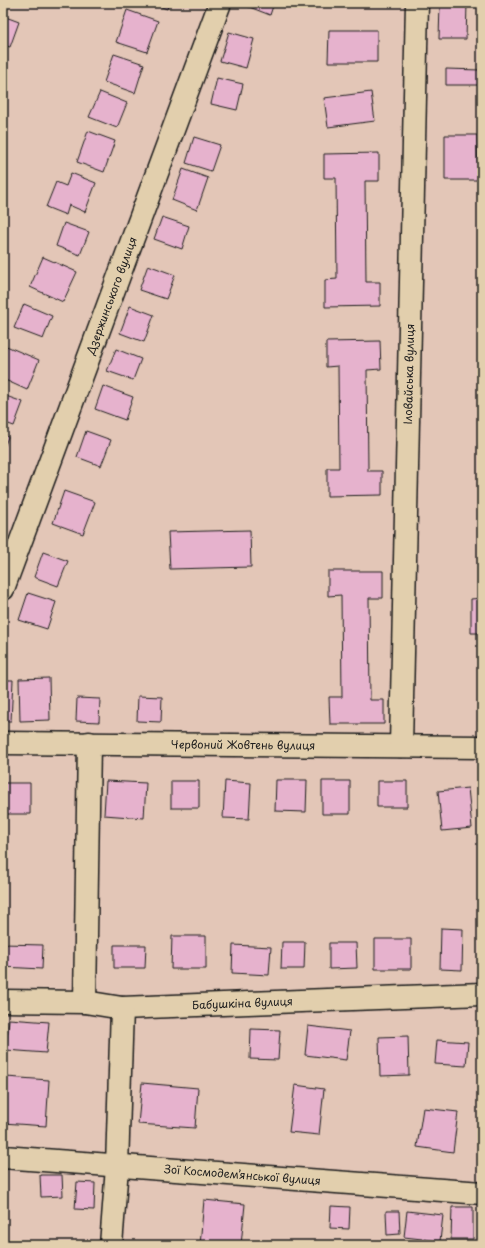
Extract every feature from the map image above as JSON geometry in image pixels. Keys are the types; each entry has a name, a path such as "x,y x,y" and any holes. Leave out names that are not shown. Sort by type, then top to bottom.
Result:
{"street":[{"name":"Дзержинського вулиця","path":"3,589 220,3"},
{"name":"Іловайська вулиця","path":"401,746 417,3"},
{"name":"Червоний Жовтень вулиця","path":"3,743 482,747"},
{"path":"85,1002 89,743"},
{"name":"Бабушкіна вулиця","path":"3,1001 85,1002 122,1008 482,994"},
{"path":"111,1245 117,1167 122,1008"},
{"name":"Зої Космодем’янської вулиця","path":"3,1157 117,1167 482,1193"}],"building":[{"path":"150,3 169,3 167,9"},
{"path":"239,3 274,3 270,15"},
{"path":"440,4 467,4 466,39 439,39"},
{"path":"127,10 158,21 147,52 116,42"},
{"path":"3,16 19,22 10,47 3,45"},
{"path":"329,30 377,30 377,62 328,62"},
{"path":"229,32 254,39 246,68 220,61"},
{"path":"114,54 144,64 135,93 104,82"},
{"path":"446,69 480,70 480,85 446,85"},
{"path":"217,78 243,84 237,110 211,104"},
{"path":"100,92 127,103 117,128 89,117"},
{"path":"371,92 375,121 328,127 324,98"},
{"path":"88,131 115,141 104,172 77,162"},
{"path":"445,135 477,135 478,180 445,180"},
{"path":"194,137 220,145 211,171 186,163"},
{"path":"379,153 379,181 365,181 366,282 380,282 380,306 325,307 325,280 337,279 336,178 324,178 324,154"},
{"path":"183,169 208,178 197,210 172,200"},
{"path":"71,173 96,183 85,212 69,205 66,215 46,207 56,182 66,186"},
{"path":"162,217 189,226 182,249 154,239"},
{"path":"64,223 89,232 80,255 56,246"},
{"path":"43,257 77,272 63,302 30,287"},
{"path":"148,265 175,275 166,299 139,290"},
{"path":"24,304 52,316 43,339 14,328"},
{"path":"130,306 154,315 144,342 120,333"},
{"path":"380,341 381,369 367,370 368,471 382,471 382,495 327,496 327,468 339,468 338,366 326,367 326,342"},
{"path":"4,345 39,360 27,390 3,379"},
{"path":"116,349 141,359 133,380 107,371"},
{"path":"103,386 133,397 125,420 95,409"},
{"path":"3,395 23,402 14,426 3,422"},
{"path":"86,431 111,440 101,466 77,457"},
{"path":"3,435 8,437 3,450"},
{"path":"64,491 95,502 83,534 53,523"},
{"path":"250,530 251,567 170,569 168,532"},
{"path":"43,552 68,561 58,586 34,577"},
{"path":"328,571 383,571 383,598 369,598 370,700 384,700 384,724 330,724 329,697 342,697 341,595 328,596"},
{"path":"28,593 56,602 47,629 19,620"},
{"path":"482,598 482,633 471,633 471,599"},
{"path":"49,678 50,720 20,721 19,679"},
{"path":"3,680 13,680 11,721 3,721"},
{"path":"138,696 162,697 161,722 137,721"},
{"path":"77,698 100,699 99,722 76,721"},
{"path":"276,780 307,780 306,812 275,811"},
{"path":"106,781 146,783 144,818 104,815"},
{"path":"171,781 199,781 199,808 171,808"},
{"path":"225,781 251,783 249,819 223,818"},
{"path":"322,781 350,781 350,814 322,814"},
{"path":"377,781 407,781 407,807 377,807"},
{"path":"3,783 30,783 30,814 3,814"},
{"path":"468,788 472,828 442,831 438,791"},
{"path":"441,928 463,929 462,970 440,969"},
{"path":"172,936 206,936 206,969 171,969"},
{"path":"375,939 411,939 411,969 375,969"},
{"path":"282,942 305,942 304,969 281,969"},
{"path":"329,943 356,943 357,968 329,969"},
{"path":"3,944 43,945 42,969 3,967"},
{"path":"114,945 146,945 145,968 114,968"},
{"path":"233,945 271,947 269,975 232,973"},
{"path":"9,1019 49,1022 46,1053 6,1050"},
{"path":"308,1026 350,1031 346,1060 305,1055"},
{"path":"251,1029 280,1030 278,1060 250,1059"},
{"path":"408,1036 409,1075 380,1076 379,1037"},
{"path":"437,1040 468,1042 466,1066 435,1064"},
{"path":"6,1077 49,1080 46,1126 3,1123"},
{"path":"142,1083 198,1088 195,1128 138,1124"},
{"path":"295,1085 324,1089 319,1135 289,1132"},
{"path":"423,1108 458,1112 453,1152 417,1147"},
{"path":"40,1175 62,1175 63,1196 41,1197"},
{"path":"77,1182 95,1183 94,1210 75,1209"},
{"path":"204,1200 245,1204 241,1245 200,1245"},
{"path":"331,1206 350,1207 349,1229 330,1228"},
{"path":"452,1207 473,1207 473,1239 451,1239"},
{"path":"386,1211 399,1211 400,1234 387,1235"},
{"path":"407,1211 443,1215 440,1241 404,1237"}]}
